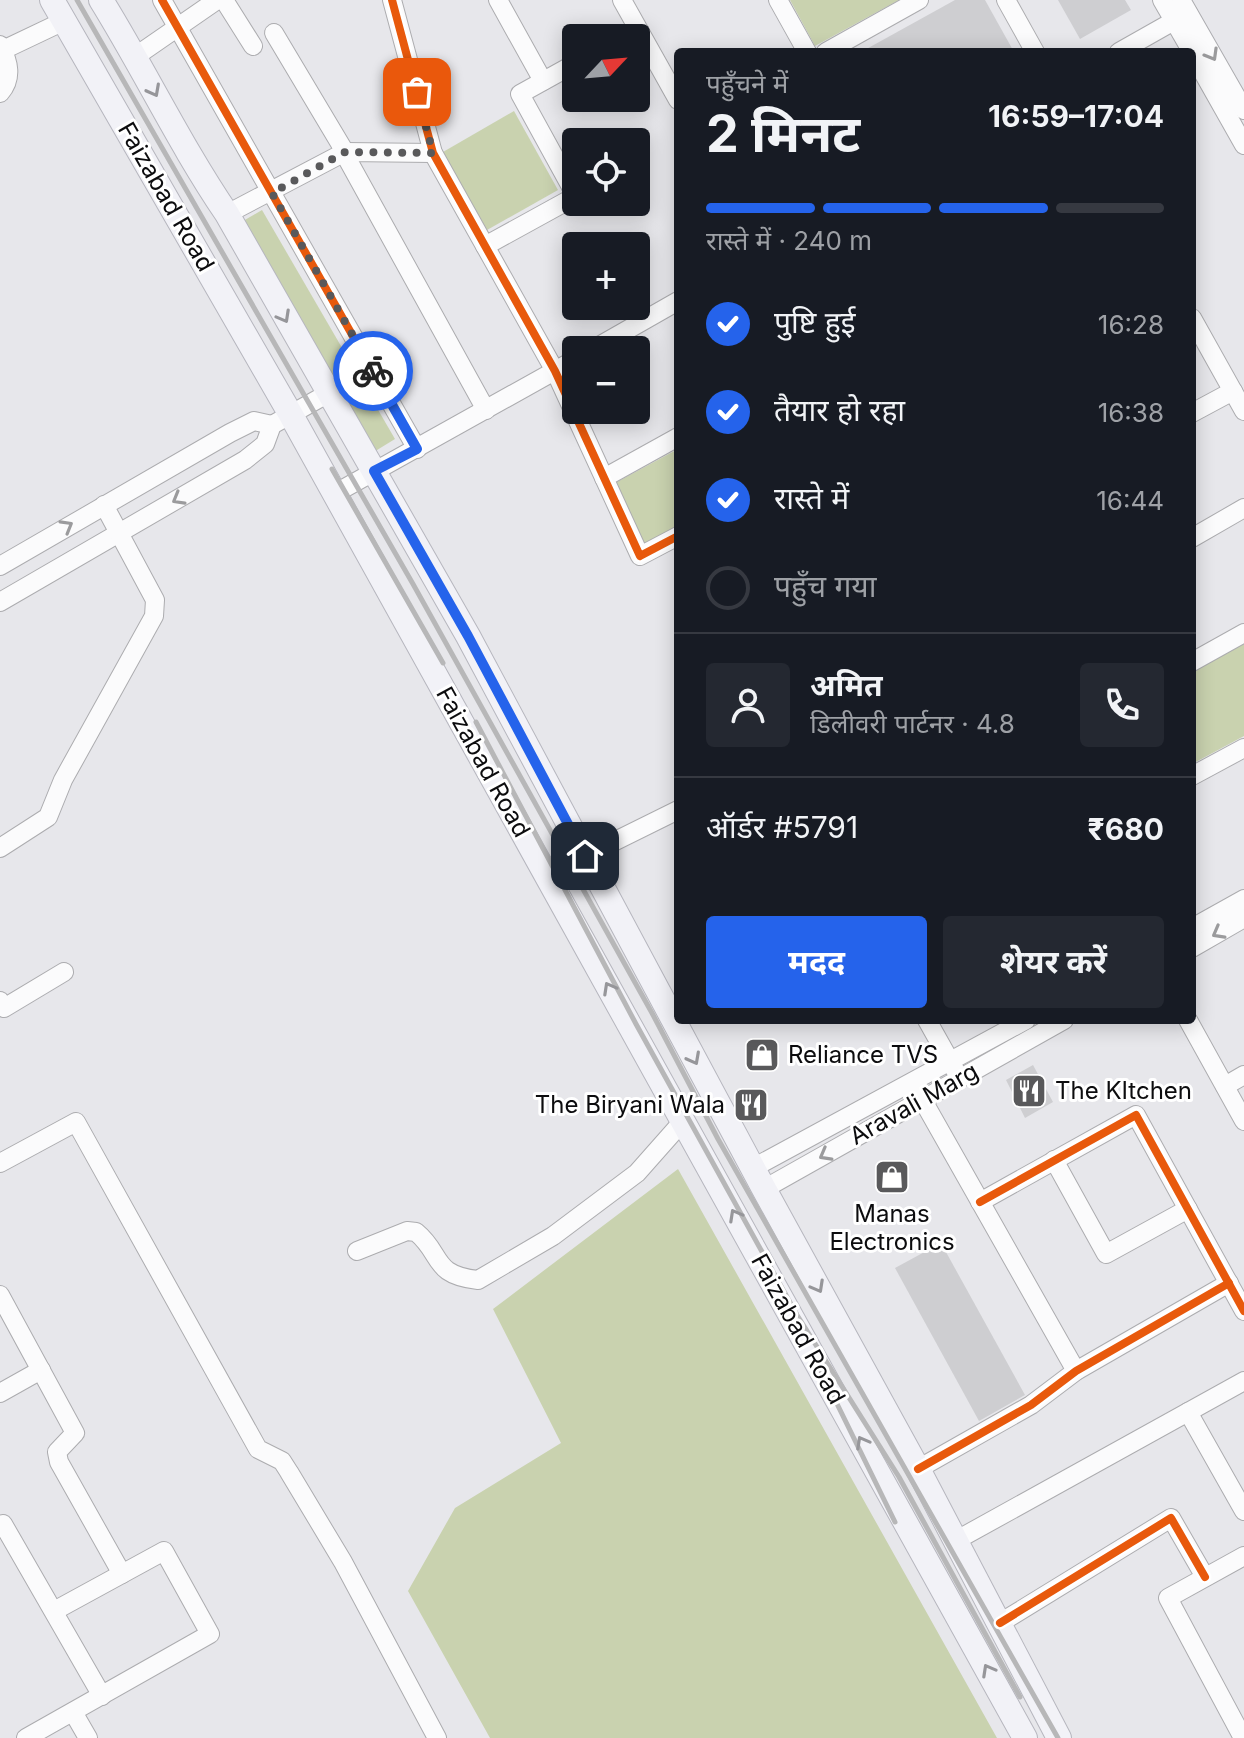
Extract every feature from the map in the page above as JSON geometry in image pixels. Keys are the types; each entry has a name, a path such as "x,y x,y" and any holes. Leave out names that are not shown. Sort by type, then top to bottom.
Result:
{"main road":[{"name":"Faizabad Road","path":"52,0 281,420 334,494 1025,1738"},
{"name":"Faizabad Road","path":"101,0 468,636 674,1021"},
{"name":"Faizabad Road","path":"676,1024 918,1469 1059,1738"}],"street":[{"path":"162,0 417,449"},
{"path":"136,56 217,0"},
{"path":"224,0 253,46"},
{"path":"392,0 433,153 555,371 640,556 674,538"},
{"path":"498,0 543,81"},
{"path":"622,0 635,24"},
{"path":"778,0 805,48"},
{"path":"833,48 919,0"},
{"path":"1006,0 1033,48"},
{"path":"1162,0 1181,11 1243,107"},
{"path":"1125,48 1181,11"},
{"path":"1181,11 1191,48"},
{"path":"0,93 9,76 2,48 64,21"},
{"path":"274,33 345,152 486,410"},
{"path":"650,50 674,93"},
{"path":"1196,59 1244,145"},
{"path":"562,71 520,94 562,170"},
{"path":"227,214 345,152 433,153"},
{"path":"485,246 562,204"},
{"path":"617,336 674,303"},
{"path":"1196,325 1244,411"},
{"path":"334,494 562,367"},
{"path":"1196,411 1233,391"},
{"path":"0,602 245,460 265,444 281,420 327,394"},
{"path":"0,566 254,421 281,420"},
{"path":"604,478 674,439"},
{"path":"0,848 48,817 63,780 154,616 155,600 104,505"},
{"path":"1196,536 1244,508"},
{"path":"1196,660 1244,633"},
{"path":"1196,774 1244,748"},
{"path":"585,856 674,812"},
{"path":"1196,926 1244,899"},
{"path":"1196,946 1244,918"},
{"path":"1,1006 64,972"},
{"path":"929,1024 960,1079"},
{"name":"Aravali Marg","path":"759,1179 913,1083 1019,1024"},
{"name":"Aravali Marg","path":"759,1179 922,1100 1057,1024"},
{"path":"1190,1024 1244,1121"},
{"path":"1225,1086 1244,1075"},
{"path":"913,1083 1076,1371"},
{"path":"980,1202 1136,1115 1244,1311"},
{"path":"357,1251 407,1231 416,1232 445,1270 465,1279 478,1280 553,1236 637,1173 683,1121"},
{"path":"0,1163 76,1122 258,1449 282,1461 343,1562 437,1738"},
{"path":"1054,1160 1106,1254 1188,1209"},
{"path":"918,1469 1031,1405 1076,1371 1229,1283"},
{"path":"0,1295 75,1433 57,1452 59,1462 122,1574"},
{"path":"0,1393 41,1370"},
{"path":"955,1541 1244,1381"},
{"path":"1188,1412 1239,1490 1244,1511"},
{"path":"1000,1623 1171,1518 1205,1577"},
{"path":"3,1524 102,1696"},
{"path":"26,1738 210,1634 164,1551 54,1611"},
{"path":"1243,1738 1168,1598 1244,1556"},
{"path":"73,1712 88,1738"}],"green space":[{"path":"790,0 899,0 815,46"},
{"path":"514,111 558,190 487,230 443,152"},
{"path":"262,210 395,439 364,458 231,228"},
{"path":"674,451 674,528 645,544 615,483"},
{"path":"1244,644 1244,736 1196,762 1196,670"},
{"path":"678,1169 997,1738 490,1738 408,1591 455,1508 561,1443 493,1309"}],"building":[{"path":"955,0 985,0 1012,48 868,48"},
{"path":"1058,0 1125,0 1131,10 1080,39"},
{"name":"The KItchen","path":"1033,1065 1053,1102 1025,1118 1006,1080"},
{"path":"941,1243 1025,1395 979,1421 895,1268"}],"railway":[{"path":"77,0 413,584 652,1013 718,1139 1058,1738"},
{"path":"332,469 443,663"},
{"path":"476,722 636,1024 797,1315 899,1477 1020,1697"},
{"path":"817,1363 895,1522"}],"cycle path":[{"path":"162,0 417,449"},
{"path":"392,0 433,153 555,371 640,556 674,538"},
{"path":"980,1202 1136,1115 1244,1311"},
{"path":"918,1469 1031,1405 1076,1371 1229,1283"},
{"path":"1000,1623 1171,1518 1205,1577"}],"way so far":[{"path":"373,371 272,193 345,152 433,153 417,92"}],"place":[{"name":"Reliance TVS","path":"762,1055"},
{"name":"The KItchen","path":"1029,1091"},
{"name":"The Biryani Wala","path":"751,1105"},
{"name":"Manas Electronics","path":"892,1177"}],"route":[{"path":"373,371 417,449 374,471 468,636 585,856"}]}
